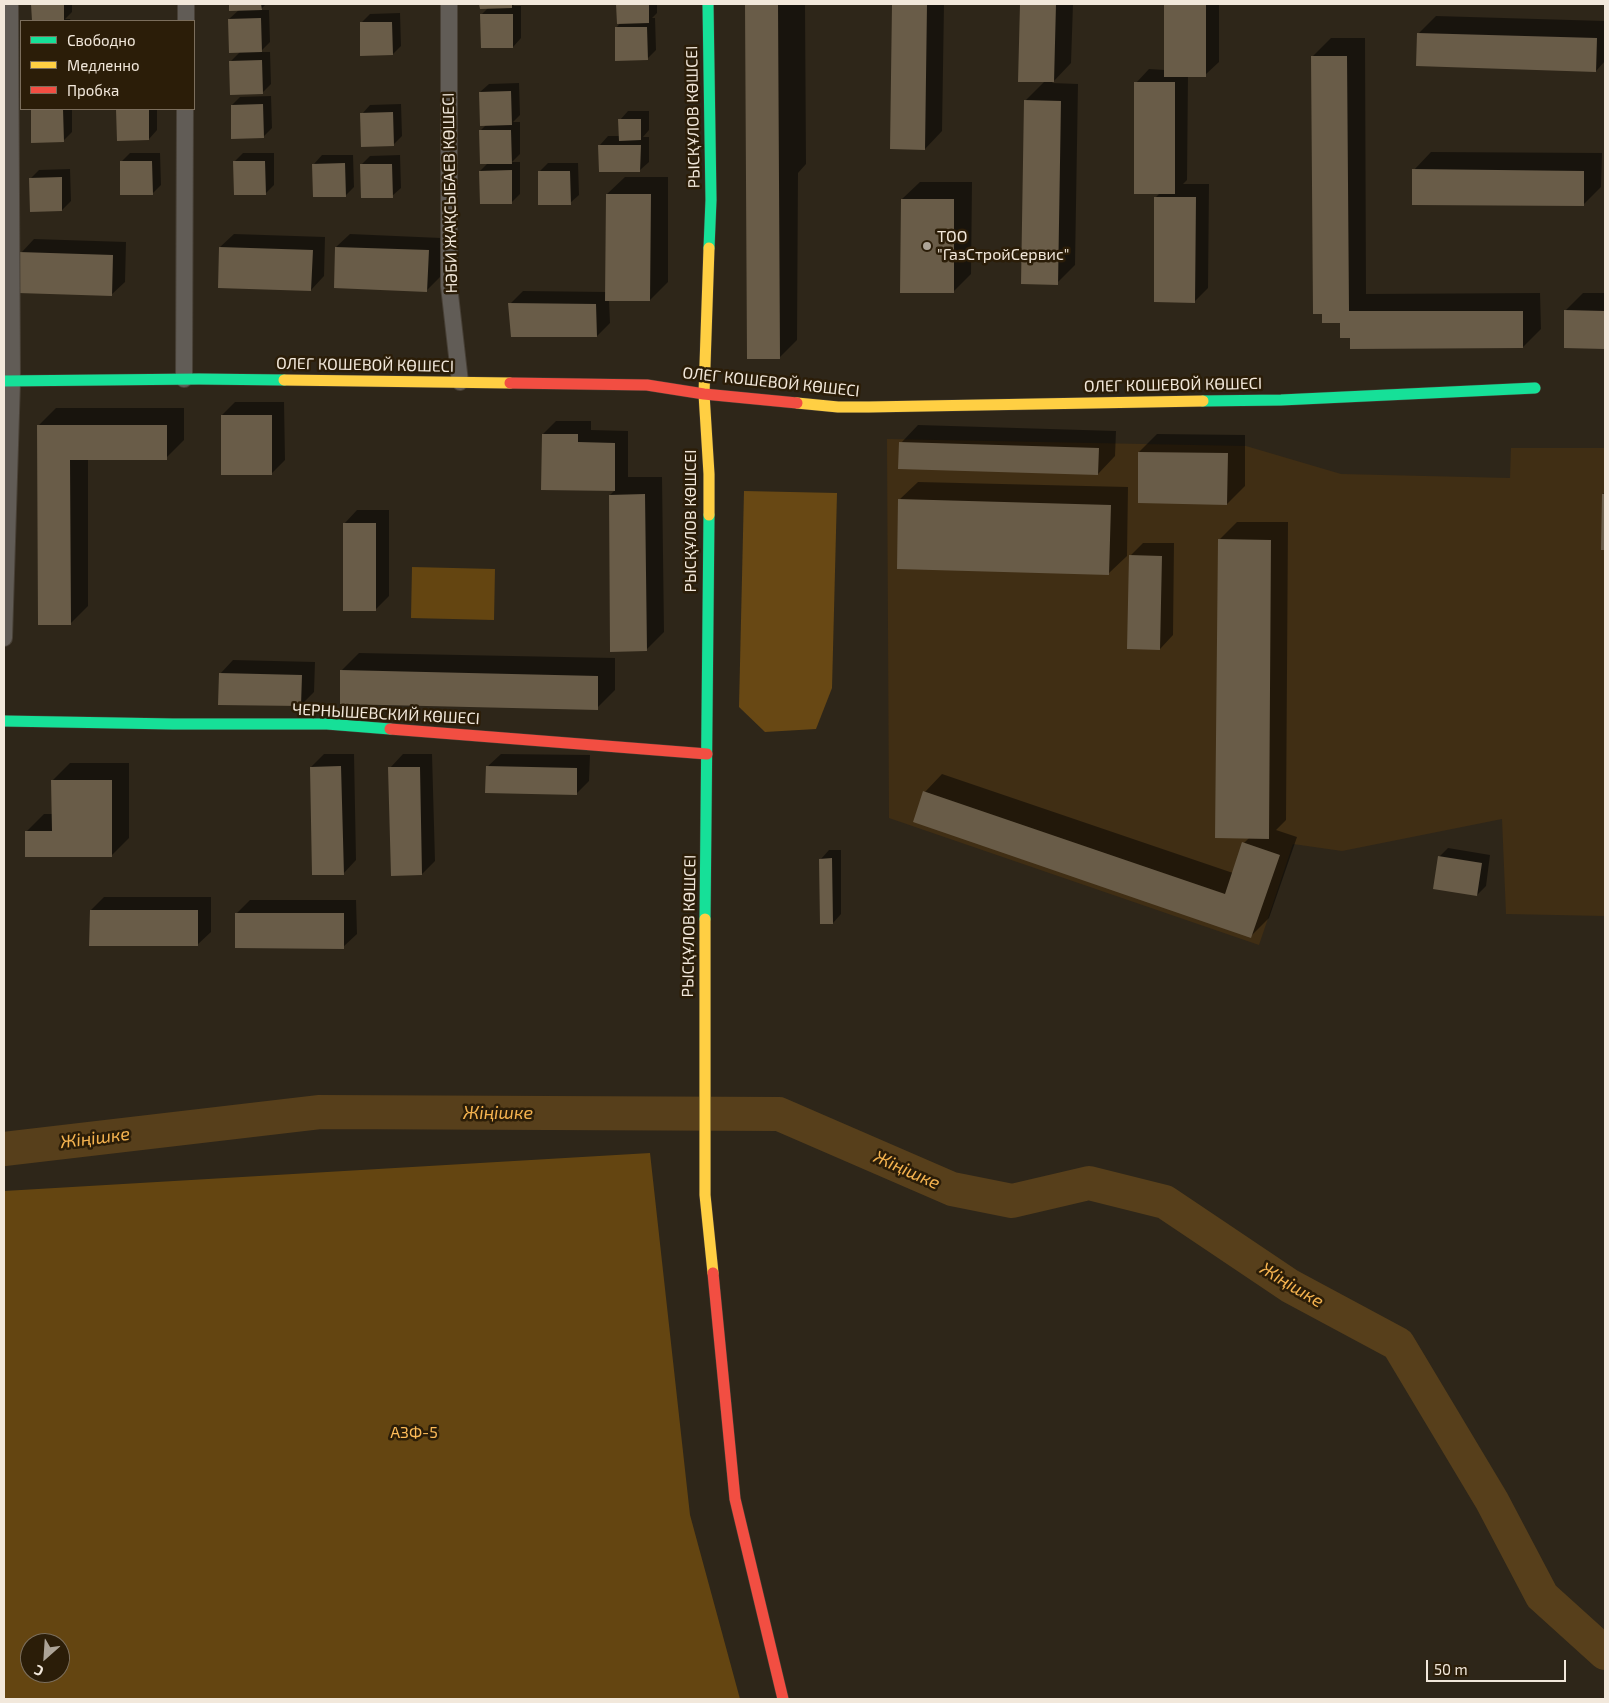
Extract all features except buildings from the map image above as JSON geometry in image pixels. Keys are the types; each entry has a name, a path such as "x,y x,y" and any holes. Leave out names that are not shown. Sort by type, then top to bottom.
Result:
{"street":[{"path":"4,638 8,381 10,4"},
{"path":"186,4 186,20"},
{"name":"НӘБИ ЖАҚСЫБАЕВ КӨШЕСІ","path":"449,4 449,286 460,382"},
{"name":"РЫСҚҰЛОВ КӨШСЕІ","path":"708,4 711,200 704,394 709,474 704,1039 705,1195 736,1499 784,1699"},
{"path":"184,379 185,110"},
{"name":"ОЛЕГ КОШЕВОЙ КӨШЕСІ","path":"8,381 184,379 647,385 704,394 838,407 1281,400 1535,388"},
{"name":"ЧЕРНЫШЕВСКИЙ КӨШЕСІ","path":"4,721 327,724 707,754"}],"shaded area":[{"path":"887,439 1246,446 1341,474 1510,478 1511,448 1605,448 1605,916 1506,914 1502,819 1342,851 1293,844 1259,945 889,818"},
{"path":"744,491 837,493 832,688 816,729 765,732 739,707"}],"green space":[{"path":"412,567 495,569 494,620 411,618"},
{"name":"АЗФ-5","path":"650,1153 690,1515 740,1699 4,1699 4,1191"}],"waterway":[{"name":"Жіңішке","path":"4,1149 320,1112 779,1114 952,1189 1012,1201 1089,1183 1165,1202 1290,1286 1398,1344 1492,1501 1542,1596 1605,1653"}],"traffic: fast":[{"path":"708,4 711,200 709,248"},
{"path":"4,381 284,380"},
{"path":"1203,401 1281,400 1535,388"},
{"path":"705,919 709,515"},
{"path":"4,721 327,724 390,729"}],"traffic: slow":[{"path":"709,248 704,394 709,474 709,515"},
{"path":"284,380 510,383"},
{"path":"797,403 838,407 869,407 1203,401"},
{"path":"705,919 705,1195 713,1273"}],"traffic: jam":[{"path":"510,383 647,385 704,394 797,403"},
{"path":"390,729 707,754"},
{"path":"713,1273 735,1499 783,1699"}],"place":[{"name":"ТОО \"ГазСтройСервис\"","path":"927,246"}]}
